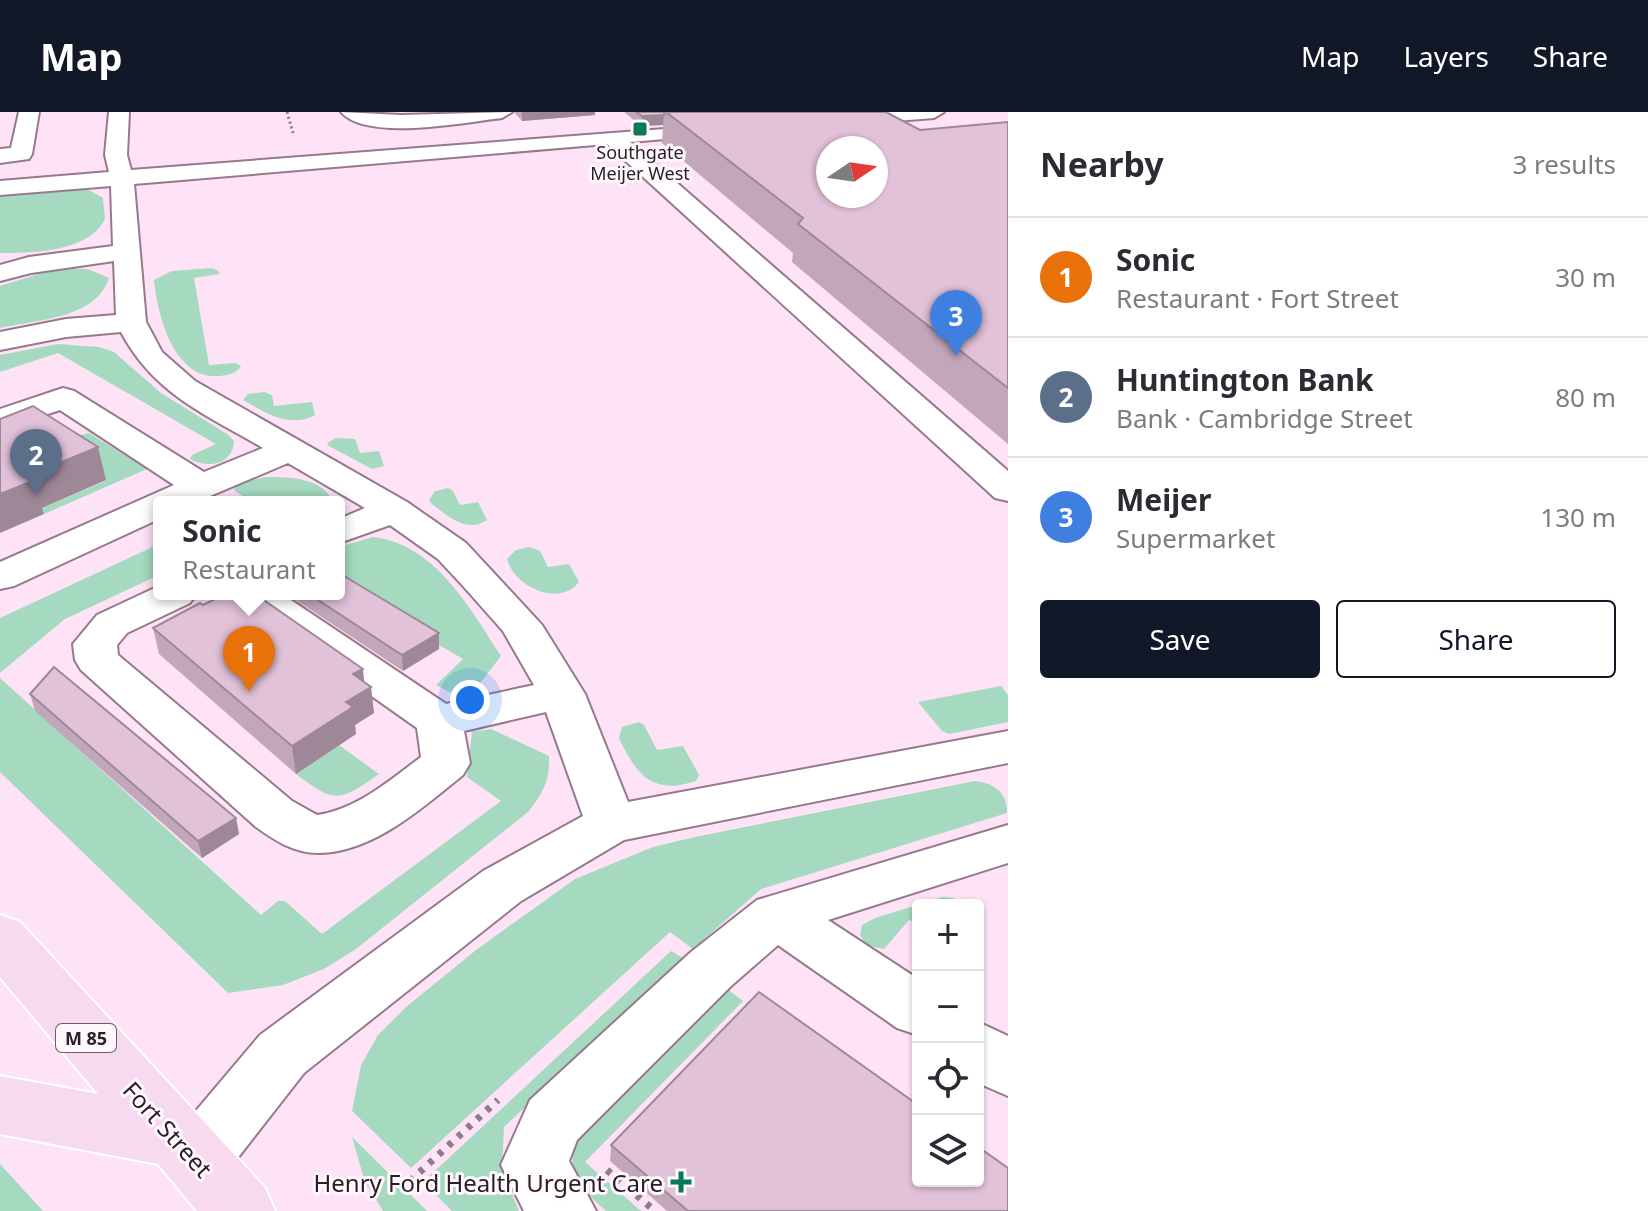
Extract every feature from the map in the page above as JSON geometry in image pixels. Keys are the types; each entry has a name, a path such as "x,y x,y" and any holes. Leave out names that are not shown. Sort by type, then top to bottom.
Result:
{"main road":[{"name":"Fort Street","path":"0,938 241,1211"},
{"path":"0,1105 184,1149"}],"street":[{"path":"0,156 21,154 29,112"},
{"path":"119,112 116,155 122,178 131,322 150,357 184,388 394,510 452,551 521,625 562,694 611,824"},
{"path":"360,116 502,112"},
{"path":"810,122 934,112"},
{"path":"0,188 748,126"},
{"path":"613,138 1006,486"},
{"path":"0,273 29,265 125,252"},
{"path":"0,341 38,332 131,322"},
{"path":"0,420 63,398 201,486"},
{"path":"179,496 288,451"},
{"path":"0,577 153,508"},
{"path":"345,530 394,510"},
{"path":"162,600 112,624 95,644 97,660 274,814 302,832 343,831 396,800 446,763 439,721 264,600"},
{"path":"439,721 562,694"},
{"path":"184,1149 282,1054 502,886 611,824 1008,748"},
{"path":"562,1211 534,1165 553,1121 711,969 776,915 1008,844"},
{"path":"776,915 912,1006"},
{"path":"984,1053 1008,1069"}],"path":[{"path":"598,1161 655,1211"}],"green space":[{"path":"74,188 89,190 103,198 105,219 97,230 73,244 58,248 0,253 0,194"},
{"path":"211,268 220,274 194,278 209,365 235,363 241,366 232,373 220,376 204,375 180,357 164,327 154,280 172,271"},
{"path":"88,269 109,278 102,292 78,310 0,328 0,286 45,272"},
{"path":"58,344 99,347 114,352 161,393 227,434 234,441 233,449 218,463 204,464 190,459 192,455 216,444 58,353 0,372 0,355"},
{"path":"264,392 272,395 274,406 312,402 315,415 287,420 243,400 248,394"},
{"path":"89,433 147,469 44,514 40,509 105,481 76,436"},
{"path":"336,438 355,439 360,453 379,451 384,466 372,469 329,446 327,443"},
{"path":"265,477 294,478 313,483 329,496 242,496 234,490 237,484"},
{"path":"448,488 460,505 478,502 487,520 472,525 458,522 432,504 429,500 435,491"},
{"path":"373,537 395,542 433,565 449,581 501,656 474,691 455,695 436,685 463,659 345,590 345,545"},
{"path":"153,547 153,578 65,619 0,673 0,618"},
{"path":"529,547 540,551 548,567 569,564 579,582 570,590 549,593 518,578 507,559 516,550"},
{"path":"0,678 261,915 278,901 285,901 322,934 501,801 467,777 472,732 491,729 549,756 547,780 528,812 356,949 324,969 283,985 228,993 0,772"},
{"path":"1001,686 1008,695 1008,722 949,734 942,731 918,702"},
{"path":"639,722 644,725 657,750 683,746 699,775 696,781 668,786 647,779 639,771 619,738 622,727"},
{"path":"339,745 379,774 355,790 337,796 320,791 296,774"},
{"path":"975,781 988,784 1002,794 1007,813 761,889 693,949 670,932 411,1168 352,1111 361,1065 378,1035 406,1007 476,950 575,879 653,847"},
{"path":"912,907 912,922 909,920 884,949 866,945 860,935 862,925"},
{"path":"671,951 683,958 504,1127 502,1170 519,1211 452,1211 423,1182"},
{"path":"727,989 743,1001 585,1162 641,1211 606,1211 582,1187 573,1171 574,1151 579,1138"},
{"path":"352,1137 427,1211 383,1211 365,1182"},
{"path":"0,1164 43,1211 0,1211"}],"building":[{"path":"636,112 664,112 664,115 642,116"},
{"path":"666,112 886,112 920,130 1008,122 1008,388 798,224 803,218"},
{"path":"33,406 98,447 28,476 35,480 0,494 0,419"},
{"path":"345,577 439,633 402,655 318,600 345,600"},
{"path":"213,600 264,600 363,669 353,674 371,687 346,702 353,707 292,746 153,628 200,603 203,605"},
{"path":"54,667 236,818 198,841 30,694"},
{"path":"759,992 912,1101 912,1187 984,1187 984,1151 1008,1168 1008,1211 688,1211 611,1145"}],"place":[{"name":"Southgate Meijer West","path":"640,129"},
{"name":"Meijer","path":"956,356"},
{"name":"Huntington Bank","path":"36,495"},
{"name":"Sonic","path":"249,692"},
{"name":"Henry Ford Health Urgent Care","path":"681,1182"}]}
